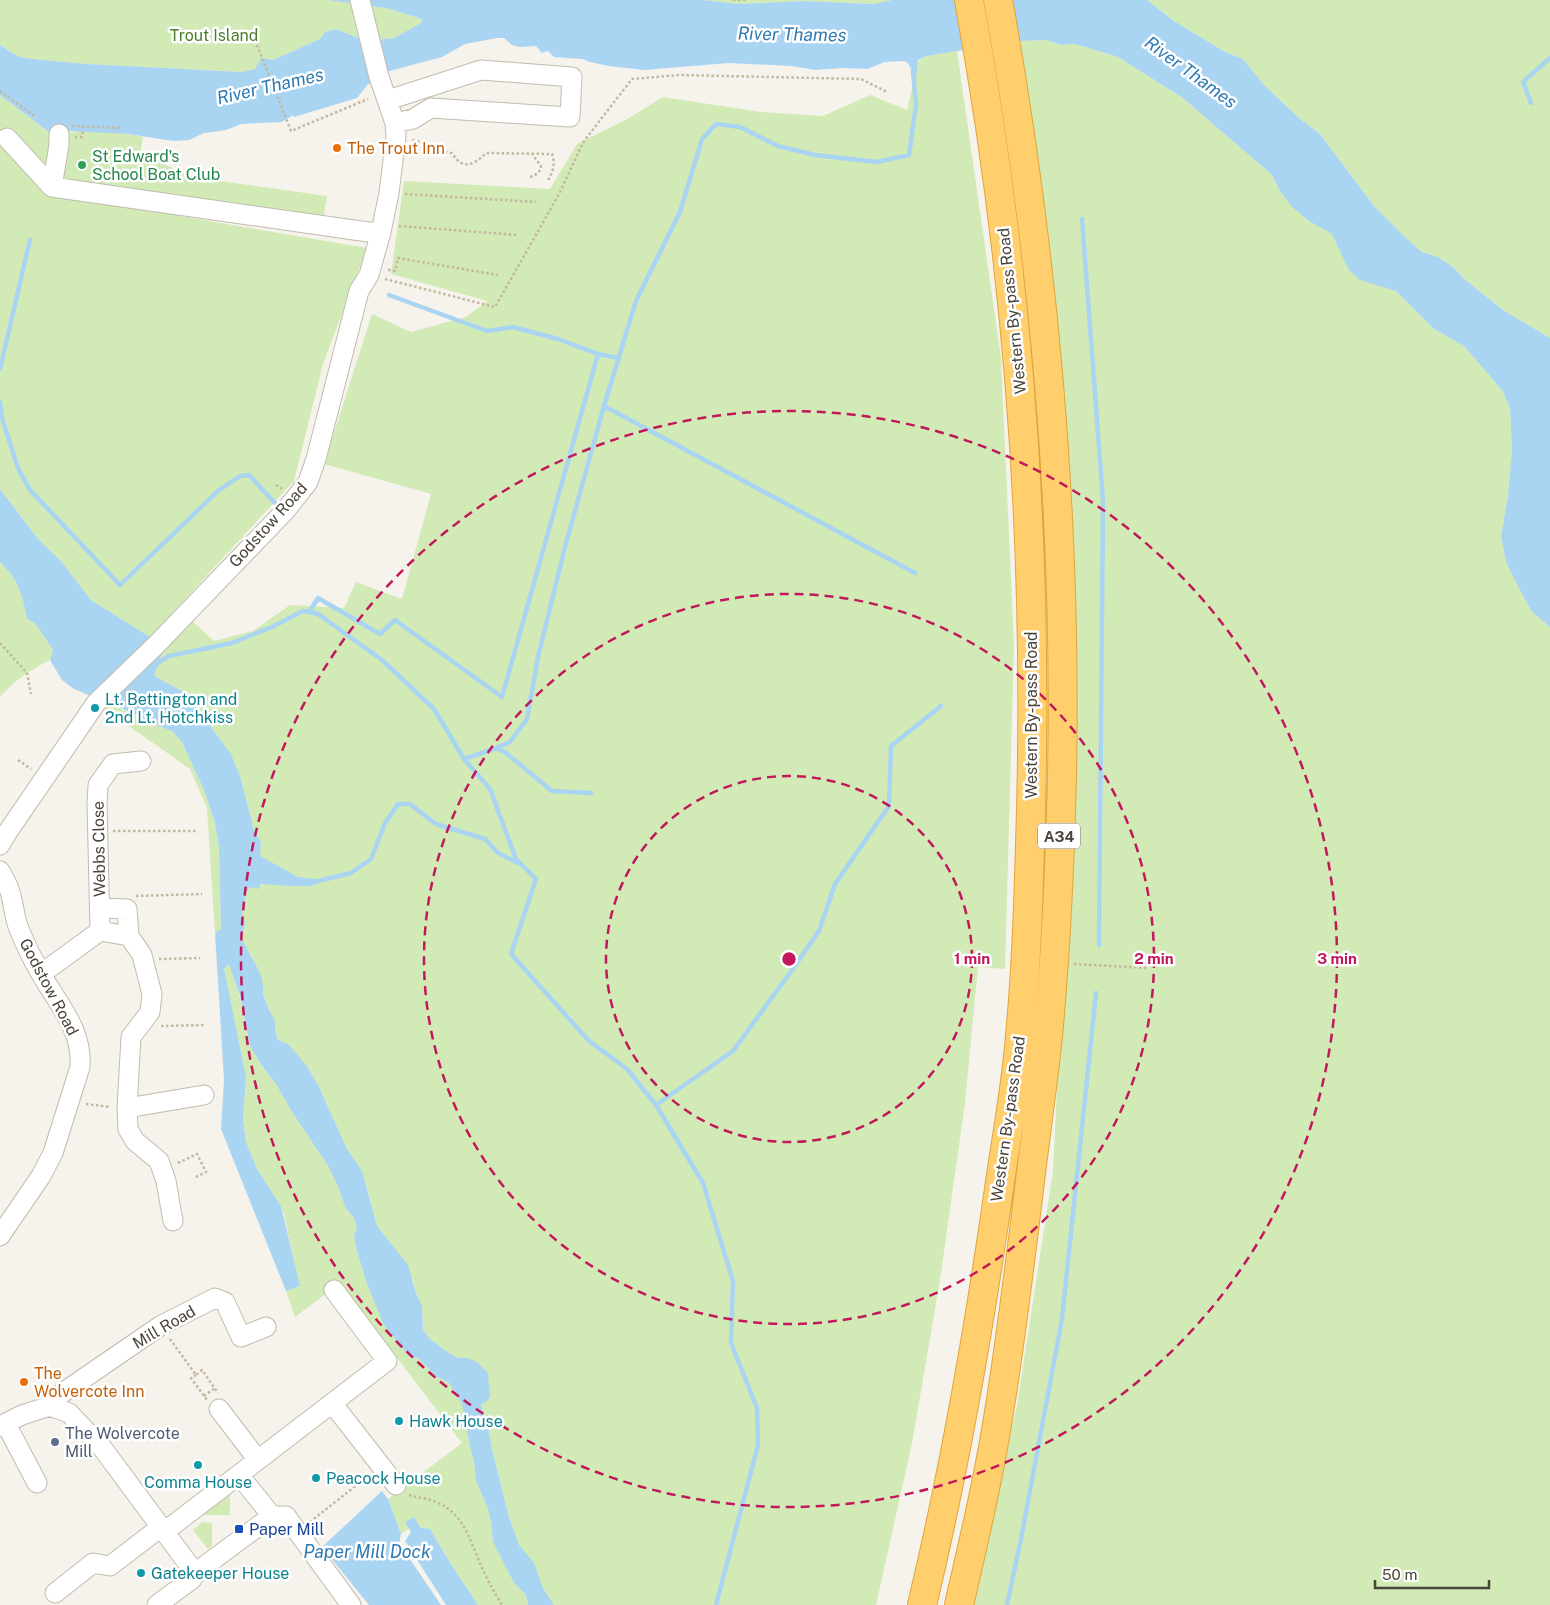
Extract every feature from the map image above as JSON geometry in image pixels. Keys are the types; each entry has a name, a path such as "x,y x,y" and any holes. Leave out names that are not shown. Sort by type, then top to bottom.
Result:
{"highway":[{"name":"Western By-pass Road","path":"922,1605 964,1408 989,1258 1020,1038 1029,894 1033,699 1029,514 1022,408 1008,264 981,67 969,0"},
{"name":"Western By-pass Road","path":"959,1605 1000,1410 1019,1272 1045,1055 1062,777 1062,679 1058,521 1052,410 1036,255 1009,62 998,0"}],"street":[{"name":"Godstow Road","path":"2,836 96,703 157,644 286,510 308,482 316,459 358,291 371,271 381,232 389,194 396,136 395,123 380,99 379,77 361,2"},
{"path":"380,99 481,70 572,77 570,117 432,108 413,119 395,123"},
{"path":"52,187 59,145 64,130"},
{"path":"7,138 52,187 381,232"},
{"name":"Webbs Close","path":"100,931 96,803 98,784 113,764 141,761"},
{"name":"Godstow Road","path":"0,871 5,896 19,929 41,974 64,1010 81,1053 80,1067 53,1153 41,1176 0,1236"},
{"name":"Webbs Close","path":"100,902 127,909 129,936 142,954 152,994 150,1012 130,1037 128,1129 135,1141 159,1161 163,1170 173,1221"},
{"path":"41,974 100,931 129,936"},
{"path":"127,1108 204,1095"},
{"path":"55,1593 93,1563 110,1566 163,1529 258,1460 387,1361 334,1290"},
{"name":"Mill Road","path":"3,1425 22,1414 50,1406 58,1396 160,1326 215,1298 225,1302 241,1337 266,1327"},
{"path":"332,1403 396,1485"},
{"path":"50,1406 69,1413 103,1449 195,1573"},
{"path":"220,1409 258,1460"},
{"path":"3,1425 37,1483"},
{"path":"239,1474 272,1516"},
{"path":"157,1605 192,1580 195,1573 272,1516 286,1516 351,1605"}],"path":[{"path":"734,0 746,0"},
{"path":"257,45 291,131 380,99"},
{"path":"371,271 495,307 558,196 584,141 632,79 679,76 861,79 887,92"},
{"path":"0,91 36,117"},
{"path":"64,130 121,128"},
{"path":"420,142 440,152 452,153 460,163 466,165 479,160 486,153 552,154 554,162 552,173 547,182"},
{"path":"530,177 541,171 541,166 532,154"},
{"path":"389,194 536,202"},
{"path":"381,232 398,226 518,235"},
{"path":"371,271 395,271 398,258 498,275"},
{"path":"0,643 27,673 31,694"},
{"path":"98,832 197,830"},
{"path":"100,902 202,894"},
{"path":"144,960 200,958"},
{"path":"1052,963 1148,968"},
{"path":"139,1026 204,1025"},
{"path":"70,1102 127,1108"},
{"path":"163,1170 197,1154 206,1172 194,1178"},
{"path":"160,1326 196,1374"},
{"path":"202,1370 215,1388 227,1404 216,1412 191,1378 202,1370"},
{"path":"204,1396 215,1388"},
{"path":"298,1531 381,1466"},
{"path":"396,1485 402,1494 435,1501 457,1516 466,1529 484,1573 502,1605"}],"green space":[{"name":"Trout Island","path":"0,0 328,0 386,8 422,19 421,23 394,38 366,41 336,29 325,32 320,39 273,60 261,59 255,69 242,72 87,64 19,57 0,45"},
{"path":"703,0 892,0 873,4 802,1 740,4"},
{"path":"1147,0 1550,0 1550,338 1503,310 1463,278 1454,268 1438,257 1422,252 1406,238 1374,206 1320,134 1299,118 1264,85 1243,59 1225,52 1174,21"},
{"path":"1046,40 1061,45 1075,44 1118,57 1183,98 1272,175 1280,191 1292,207 1309,221 1332,233 1340,250 1381,286 1396,291 1434,329 1464,346 1502,390 1510,408 1512,450 1508,496 1501,536 1506,562 1532,612 1550,627 1550,1605 972,1605 1017,1405 1053,1171 1070,815 1067,464 1032,120 1020,41"},
{"path":"957,51 1001,358 1014,646 1005,969 978,967 965,1103 940,1280 912,1443 876,1605 554,1605 543,1588 533,1563 519,1545 509,1517 481,1405 488,1400 467,1358 457,1358 446,1351 430,1339 423,1330 422,1305 416,1293 413,1280 396,1251 377,1226 367,1187 359,1166 347,1149 319,1087 307,1066 278,1040 275,1021 263,994 263,988 252,957 242,939 245,923 242,914 246,893 250,887 266,884 313,886 259,856 261,842 254,830 240,776 231,754 186,693 154,676 162,653 192,621 214,641 253,631 290,605 344,608 356,582 402,599 431,494 324,464 372,314 411,332 466,317 487,301 391,274 404,181 550,189 577,144 629,118 663,97 761,112 823,116 870,95 907,110 920,59 929,55"},
{"path":"0,95 54,136 86,131 110,132 143,137 140,157 159,162 184,173 183,185 185,176 327,196 323,220 182,200 180,216 367,248 323,364 294,481 150,637 91,600 61,561 38,539 0,489"},
{"path":"0,562 12,575 19,588 27,619 35,623 53,650 50,660 23,676 0,697"},
{"path":"106,702 172,731 182,742 204,790 215,823 219,847 221,930 215,933 207,808 190,769 102,707"},
{"path":"230,964 250,1046 328,1166 345,1207 354,1218 357,1227 354,1236 356,1248 367,1284 384,1324 409,1356 418,1358 436,1376 449,1383 462,1404 476,1481 487,1506 493,1542 514,1583 526,1595 528,1605 478,1605 430,1529 405,1522 409,1529 401,1534 388,1499 462,1443 340,1283 295,1317 286,1291 299,1286 284,1214 281,1206 257,1169 246,1142 243,1120 246,1077 223,969"},
{"path":"230,1495 230,1515 204,1515 205,1513"},
{"path":"202,1522 212,1523 212,1546 208,1549 193,1530"}],"water":[{"name":"River Thames","path":"328,0 703,0 740,4 802,1 873,4 892,0 1147,0 1174,21 1225,52 1243,59 1264,85 1299,118 1320,134 1374,206 1406,238 1422,252 1438,257 1454,268 1463,278 1503,310 1550,338 1550,627 1532,612 1506,562 1501,536 1508,496 1512,450 1510,408 1502,390 1464,346 1434,329 1396,291 1360,280 1349,270 1332,234 1309,221 1292,207 1280,191 1272,175 1183,98 1118,57 1075,44 1061,45 1046,40 1020,41 926,56 918,60 916,79 908,63 904,61 885,62 867,69 816,70 791,66 729,63 644,70 609,66 583,59 554,57 548,51 542,53 536,46 519,47 512,45 504,38 497,38 465,44 442,57 382,73 376,82 368,84 357,98 294,117 293,115 282,122 241,124 226,130 204,133 189,140 173,141 128,134 71,131 54,136 0,95 0,45 19,57 42,60 242,72 255,69 261,58 273,60 320,39 325,32 336,29 366,41 394,38 421,23 422,19 386,8"},
{"path":"0,489 38,539 61,561 91,600 150,637 162,653 154,676 186,693 231,754 240,776 254,830 261,842 260,856 298,877 315,879 313,886 261,884 258,889 250,887 246,893 242,914 245,923 242,939 261,975 263,994 275,1021 278,1040 288,1044 307,1066 319,1087 347,1149 363,1174 377,1226 408,1265 416,1293 422,1305 423,1330 430,1339 446,1351 457,1358 467,1358 477,1362 488,1373 490,1396 481,1405 509,1517 519,1545 534,1563 543,1588 554,1605 528,1605 526,1595 514,1583 493,1542 487,1506 476,1481 462,1404 449,1383 436,1376 418,1358 409,1356 384,1325 367,1284 356,1248 354,1236 357,1227 354,1218 345,1207 328,1166 250,1046 240,996 229,964 224,969 246,1077 243,1120 246,1142 257,1169 281,1206 300,1286 286,1291 221,1129 224,1080 215,933 221,929 219,847 215,823 204,790 182,742 172,731 74,689 62,680 50,660 53,650 35,623 27,619 19,588 12,575 0,562"},
{"name":"Paper Mill Dock","path":"382,1491 388,1499 401,1534 399,1543 441,1605 369,1605 322,1547"},
{"path":"414,1517 420,1527 430,1529 478,1605 446,1605 405,1541 411,1532 405,1522"}],"waterway":[{"path":"1531,103 1523,82 1550,58"},
{"path":"496,748 510,742 527,719 538,657 565,547 604,406 636,301 680,212 702,139 716,124 740,127 778,146 815,155 877,162 909,155 916,105 913,71"},
{"path":"1082,219 1103,501 1099,945"},
{"path":"0,369 30,240"},
{"path":"389,295 487,331 513,327 558,339 598,354 619,358"},
{"path":"309,612 318,598 380,634 395,620 502,697 598,354"},
{"path":"0,402 2,418 18,468 30,490 120,585 218,491 240,476 249,475 275,503"},
{"path":"604,406 915,573"},
{"path":"156,664 169,656 232,643 272,627 303,611 318,614 382,660 434,709 464,759 490,789 516,859 536,879 511,954 589,1041 627,1069 656,1105 733,1051 792,970 819,931 835,884 889,806 891,746 941,706"},
{"path":"464,759 496,748 506,753 552,791 591,793"},
{"path":"310,882 351,873 371,859 385,823 398,804 410,804 436,824 485,839 498,853 520,864"},
{"path":"1007,1605 1062,1319 1096,993"},
{"path":"656,1105 703,1183 733,1281 731,1343 757,1408 758,1445 716,1605"}],"place":[{"name":"The Trout Inn","path":"337,148"},
{"name":"St Edward's School Boat Club","path":"82,165"},
{"name":"Lt. Bettington and 2nd Lt. Hotchkiss","path":"95,708"},
{"name":"The Wolvercote Inn","path":"24,1382"},
{"name":"Hawk House","path":"399,1421"},
{"name":"The Wolvercote Mill","path":"55,1442"},
{"name":"Comma House","path":"198,1465"},
{"name":"Peacock House","path":"316,1478"},
{"name":"Paper Mill","path":"239,1529"},
{"name":"Gatekeeper House","path":"141,1573"}]}
